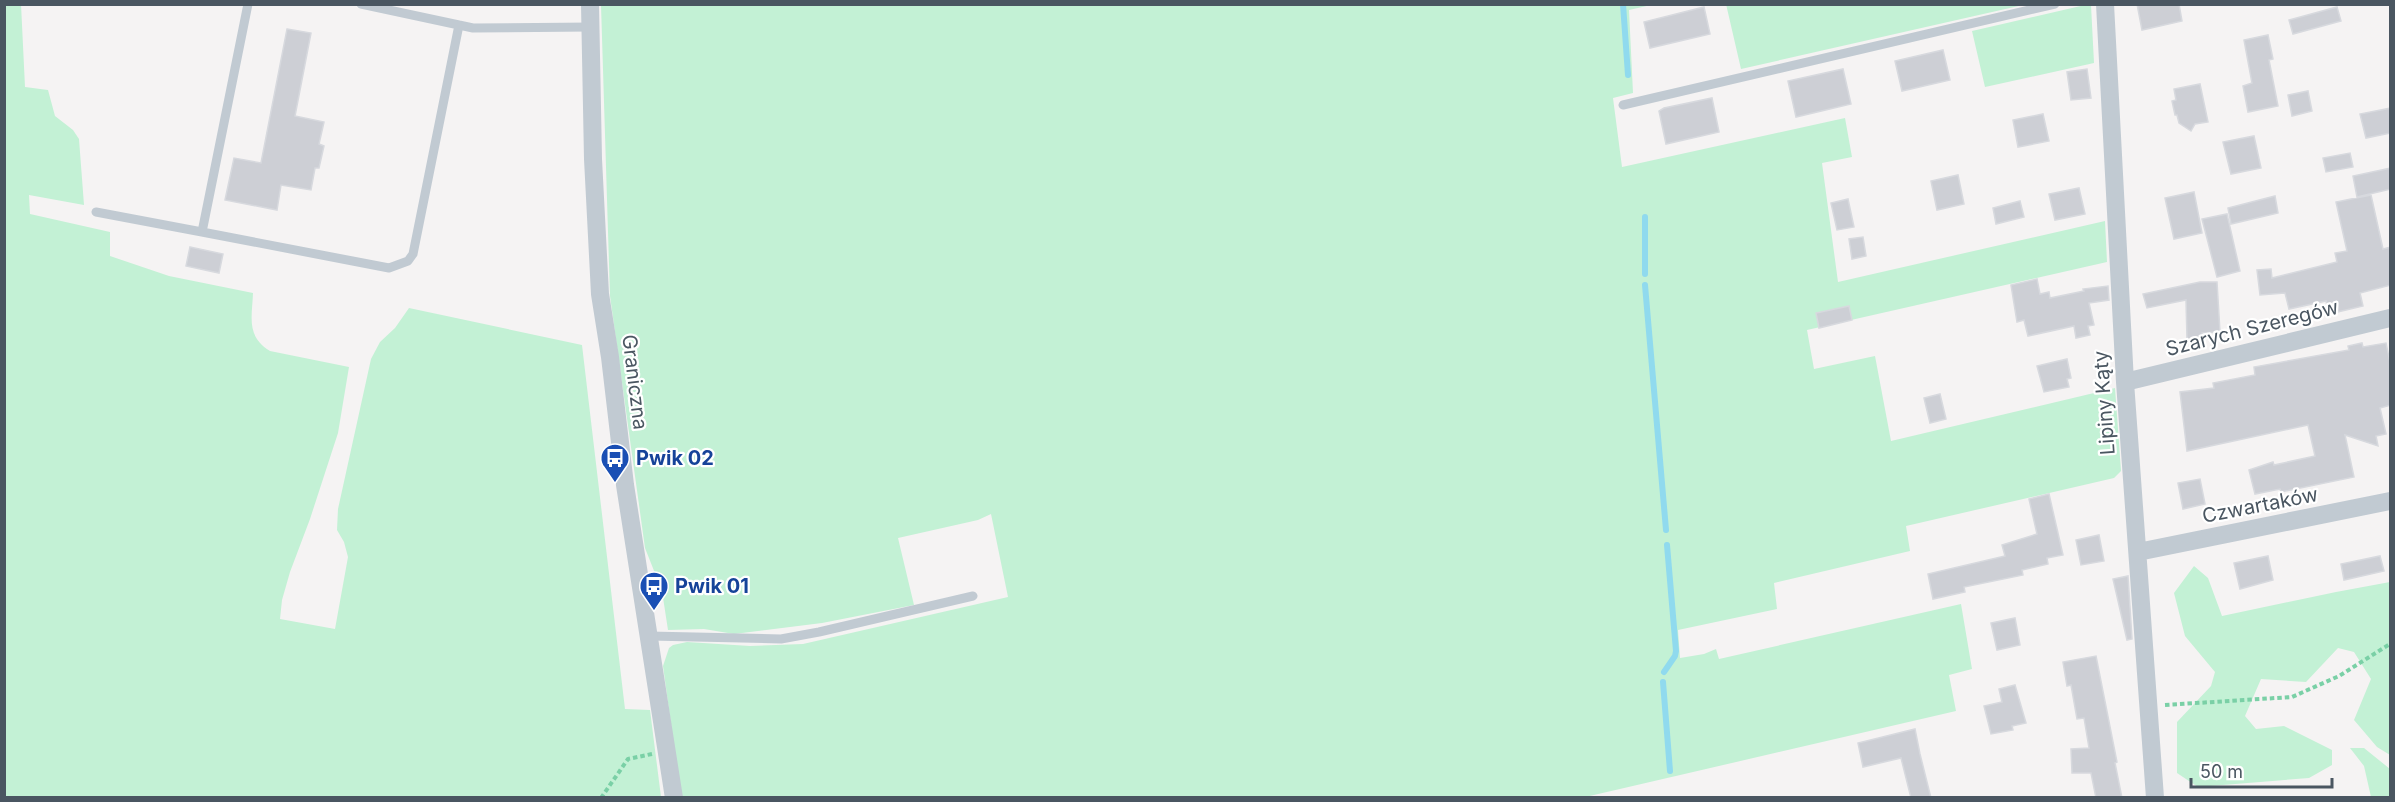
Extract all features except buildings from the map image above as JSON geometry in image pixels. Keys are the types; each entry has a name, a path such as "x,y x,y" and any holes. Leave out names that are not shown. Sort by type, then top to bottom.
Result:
{"street":[{"name":"Graniczna","path":"591,4 593,159 600,294 625,485 674,798"},
{"name":"Lipiny Kąty","path":"2105,4 2125,382 2155,798"},
{"name":"Szarych Szeregów","path":"2125,382 2391,318"},
{"name":"Czwartaków","path":"2138,552 2391,501"}],"lane":[{"path":"202,232 248,4"},
{"path":"361,4 473,28 591,27"},
{"path":"1623,105 2055,4"},
{"path":"96,212 389,268 408,261 415,243 459,25"},
{"path":"649,636 690,635 755,640 781,639 973,596"}],"path":[{"path":"2148,706 2292,697 2339,676 2391,644"},
{"path":"601,798 628,759 668,751"}],"green space":[{"path":"21,4 25,87 48,90 55,116 73,130 79,139 84,205 29,195 30,214 110,232 110,256 169,276 253,293 252,326 262,345 270,351 349,367 338,433 290,572 282,600 280,619 335,629 348,557 344,542 337,530 338,509 371,359 380,342 395,328 409,308 582,345 625,709 650,710 661,797 5,797 4,5"},
{"path":"1726,4 2023,4 2023,5 1741,69"},
{"path":"601,5 1651,5 1629,10 1633,93 1613,98 1622,167 1845,118 1852,157 1822,163 1838,282 2105,221 2107,262 1807,330 1814,369 1875,356 1891,441 2115,388 2121,471 2114,478 1906,526 1910,551 1774,583 1777,609 1678,630 1680,658 1704,654 1716,649 1719,659 1961,604 1972,669 1949,675 1956,711 1581,798 681,797 663,666 669,648 673,645 687,642 750,646 803,644 1008,597 991,514 978,520 898,538 914,605 822,623 734,634 704,629 668,630 662,591 645,548 610,296"},
{"path":"2091,5 2094,63 1985,87 1972,31"},
{"path":"2194,566 2208,578 2222,616 2390,582 2390,755 2377,747 2354,720 2371,679 2354,652 2338,648 2306,682 2261,679 2245,716 2256,729 2284,726 2332,750 2332,765 2309,778 2198,787 2177,773 2177,722 2211,686 2215,672 2185,636 2174,593"},
{"path":"2350,748 2364,748 2390,769 2390,797 2371,797 2364,766"}],"waterway":[{"path":"1623,4 1628,75"},
{"path":"1645,217 1645,274"},
{"path":"1645,285 1666,530"},
{"path":"1664,672 1676,651 1667,545"},
{"path":"1663,682 1670,771"}],"place":[{"name":"Pwik 02","path":"615,484"},
{"name":"Pwik 01","path":"654,612"}]}
